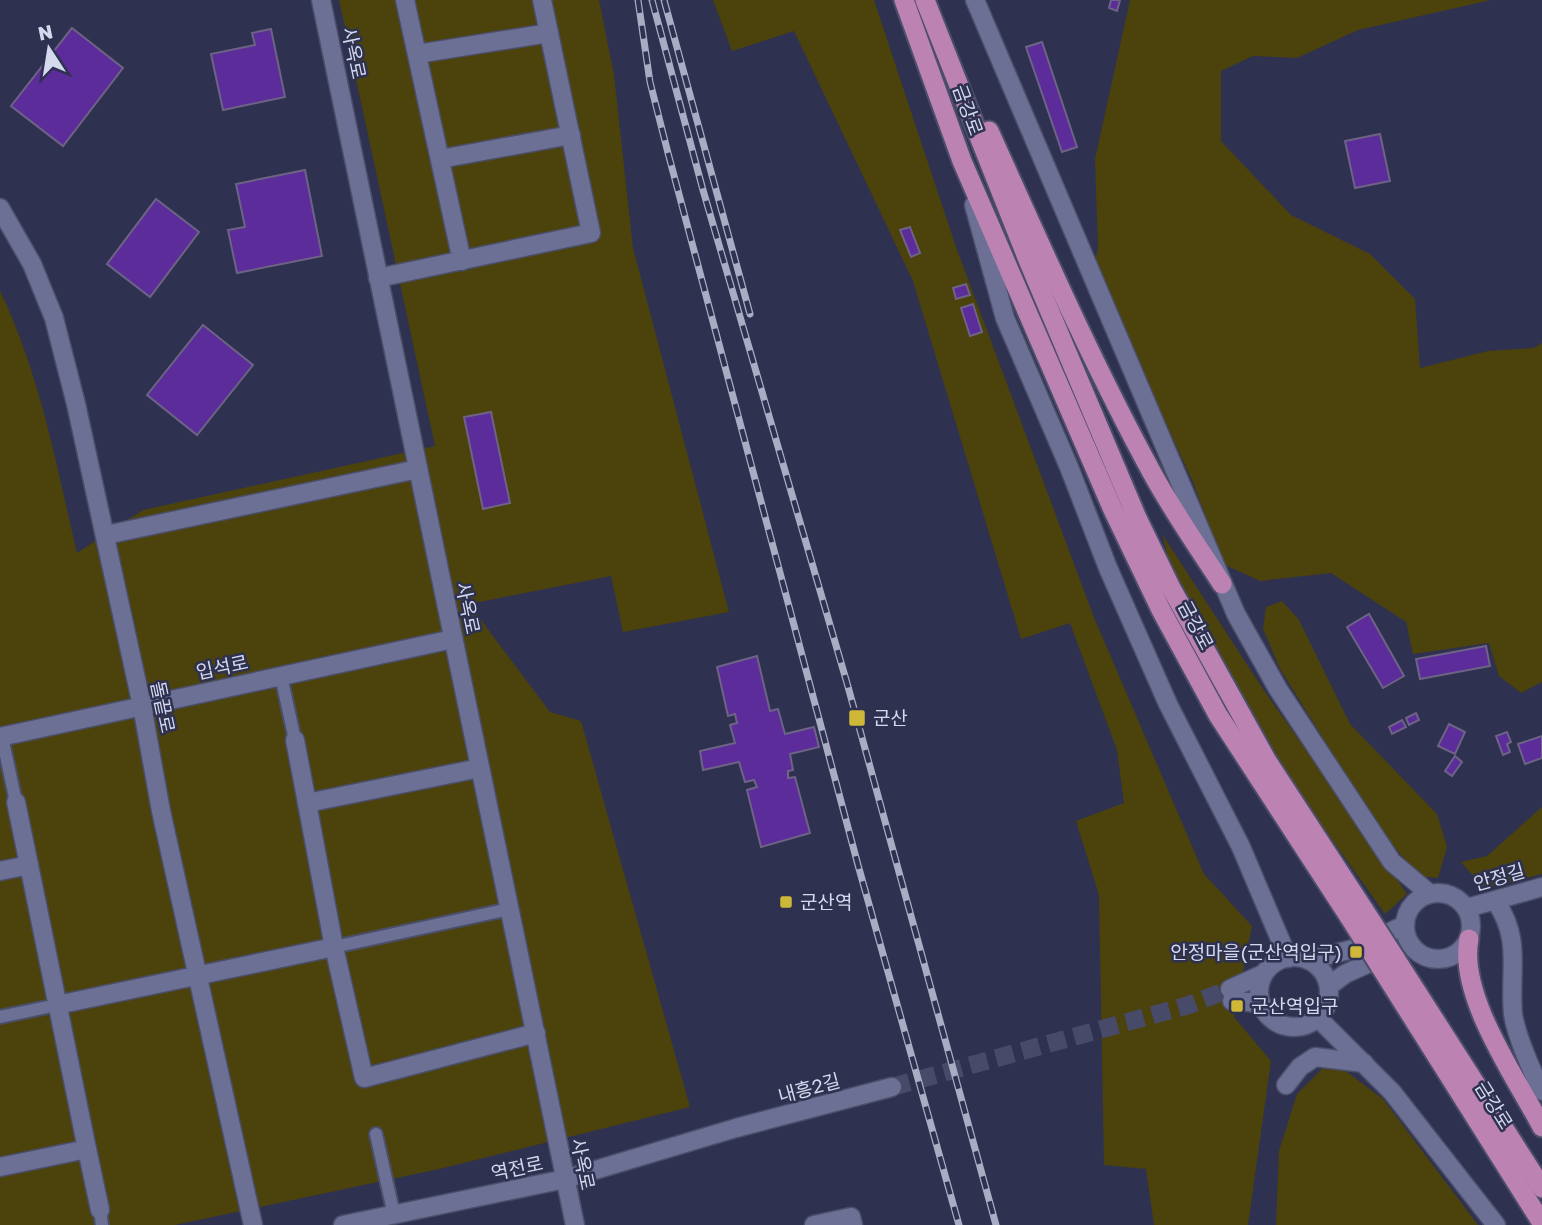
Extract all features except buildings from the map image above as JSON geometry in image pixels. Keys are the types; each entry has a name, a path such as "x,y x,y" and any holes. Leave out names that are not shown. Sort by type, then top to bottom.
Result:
{"highway":[{"name":"금강로","path":"904,0 962,161 1113,510 1161,610 1225,726 1357,914 1396,957 1542,1188"},
{"name":"금강로","path":"925,0 1027,260 1142,529 1170,586 1267,761 1357,914"},
{"path":"932,0 1083,340 1153,475 1222,584"},
{"path":"1469,939 1466,957 1468,978 1480,1010 1542,1127"},
{"name":"금강로","path":"1396,957 1542,1223"}],"street":[{"name":"사옥로","path":"321,0 575,1225"},
{"path":"405,0 462,261"},
{"path":"378,278 591,233 542,0"},
{"path":"975,0 1222,584 1278,689 1363,819 1392,862 1430,894"},
{"path":"417,54 549,33"},
{"path":"440,159 571,135"},
{"path":"962,161 1005,318 1069,467 1108,568 1168,704 1241,847 1289,958"},
{"name":"돌끝로","path":"0,208 32,264 54,318 106,536 161,811 253,1225"},
{"path":"106,536 418,469"},
{"name":"입석로","path":"1,737 453,639"},
{"path":"281,676 334,947 364,1078 536,1033"},
{"path":"1,737 101,1218"},
{"path":"307,803 480,768"},
{"path":"0,871 29,865"},
{"name":"안정길","path":"1467,908 1542,887"},
{"path":"1329,986 1345,974 1396,957 1443,959 1454,956 1469,939 1471,918 1467,908 1450,895 1430,894 1412,906 1396,957"},
{"path":"1496,902 1507,919 1514,947 1513,1016 1542,1091"},
{"path":"0,1017 509,909"},
{"path":"1261,1003 1231,995 1275,963 1289,958 1308,960 1353,949 1405,925"},
{"path":"1263,974 1259,992 1261,1003 1275,1021 1285,1026 1308,1024 1326,1010 1329,986 1325,976 1308,960"},
{"path":"1318,1018 1347,1050 1392,1092 1496,1225"},
{"path":"1286,1085 1300,1067 1314,1057 1364,1063"},
{"name":"내흥2길","path":"736,1128 892,1087"},
{"name":"역전로","path":"343,1225 565,1179 736,1128"},
{"path":"376,1134 394,1215"},
{"path":"0,1167 87,1149"},
{"path":"814,1225 851,1217 853,1225"}],"shaded area":[{"path":"339,0 599,0 614,75 633,248 729,612 623,632 611,576 469,604 550,712 581,721 690,1107 439,1169 175,1225 0,1225 0,291 26,354 36,387 77,553 143,510 435,446"},
{"path":"713,0 874,0 956,247 1093,615 1204,874 1252,926 1234,1017 1271,1061 1248,1225 1154,1225 1146,1169 1104,1165 1099,895 1076,821 1124,803 1117,750 1070,623 1021,639 913,281 794,31 732,51"},
{"path":"1130,0 1491,0 1358,30 1297,58 1253,56 1221,71 1221,141 1291,215 1370,254 1415,299 1420,368 1488,351 1534,348 1542,343 1542,682 1521,693 1499,676 1489,643 1413,654 1406,622 1331,573 1260,581 1223,564 1193,482 1093,266 1098,249 1095,159"},
{"path":"1162,534 1263,689 1407,894 1385,914 1293,785 1170,567"},
{"path":"1282,601 1299,620 1350,724 1437,814 1447,847 1438,878 1418,876 1379,828 1280,669 1263,629 1266,607"},
{"path":"1542,807 1542,874 1484,889 1461,862 1487,856"},
{"path":"1331,1060 1383,1099 1478,1225 1276,1225 1279,1151 1297,1094"}],"tunnel":[{"path":"892,1087 1189,1005 1230,989"}],"railway":[{"path":"638,0 650,82 668,153 858,865 959,1225"},
{"path":"652,0 703,190 847,683 996,1225"},
{"path":"664,0 750,314"}],"place":[{"name":"군산","path":"857,718"},
{"name":"군산역","path":"786,902"},
{"name":"안정마을(군산역입구)","path":"1356,952"},
{"name":"군산역입구","path":"1237,1006"}]}
